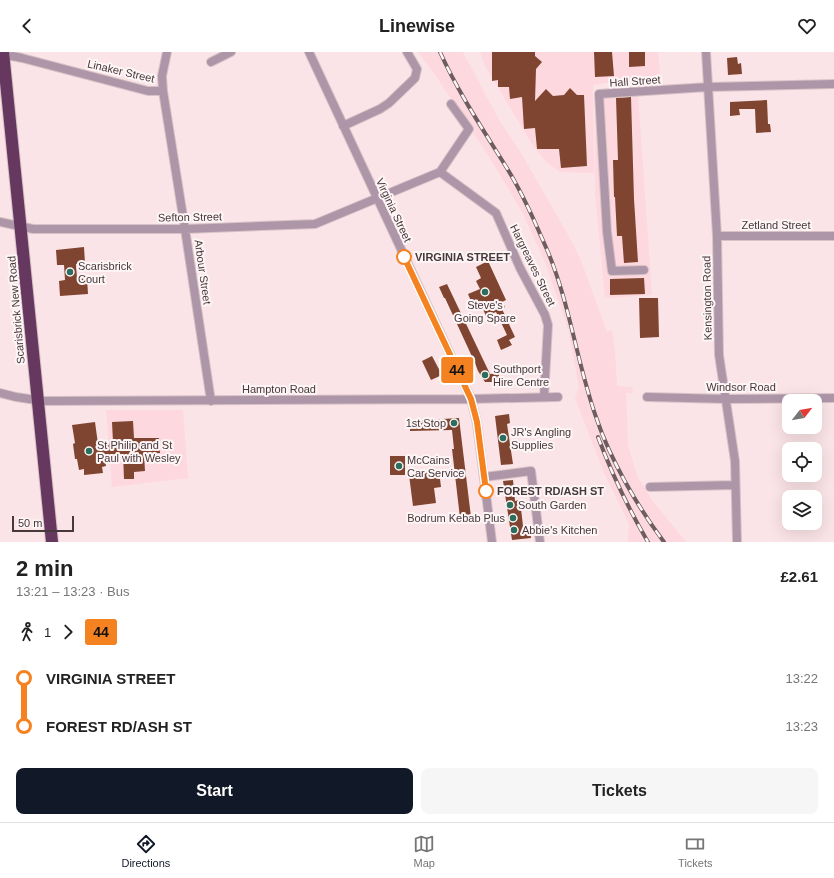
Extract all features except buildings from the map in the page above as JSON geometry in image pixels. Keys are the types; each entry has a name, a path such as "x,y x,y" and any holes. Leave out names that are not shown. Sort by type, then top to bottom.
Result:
{"highway":[{"name":"Scarisbrick New Road","path":"4,55 52,542"}],"street":[{"name":"Arbour Street","path":"167,52 162,76 163,91 211,401"},
{"path":"211,62 231,52"},
{"name":"Virginia Street","path":"309,52 471,399 477,422 492,542"},
{"path":"343,126 380,109 389,103 416,78 416,69 407,52"},
{"name":"Kensington Road","path":"706,52 717,236 719,355 735,461 736,542"},
{"name":"Linaker Street","path":"4,55 22,58 148,90 163,91"},
{"name":"Hall Street","path":"644,270 612,271 606,232 599,94 708,87 834,84"},
{"path":"440,172 469,129 451,104"},
{"name":"Sefton Street","path":"0,222 33,229 185,229 315,224 440,172"},
{"name":"Hargreaves Street","path":"440,172 496,214 520,268 545,315 548,325 544,397"},
{"name":"Zetland Street","path":"717,236 834,236"},
{"name":"Hampton Road","path":"0,393 37,400 211,401 558,397"},
{"name":"Windsor Road","path":"647,397 726,399 834,398"},
{"path":"484,477 531,471 540,542"},
{"path":"650,487 735,485"}],"shaded area":[{"path":"418,52 463,52 499,120 521,153 567,233 580,258 607,332 612,330 617,386 632,387 633,393 626,393 628,446 639,481 652,500 686,542 628,542 629,524 604,473 575,398 579,387 568,329 545,262 522,212 488,155 436,76"},
{"path":"480,52 658,52 660,75 593,85 594,173 560,172 546,162 532,144 485,66"},
{"path":"638,94 652,295 605,298 595,193 595,96"},
{"path":"106,410 183,410 188,478 112,487"}],"railway":[{"path":"440,52 462,96 523,196 556,272 589,397 602,433 634,498 664,542"},
{"path":"598,437 621,491 648,542"}],"bus line":[{"name":"44","path":"404,257 471,399 477,422 486,491"}],"place":[{"name":"VIRGINIA STREET","path":"404,257"},
{"name":"Scarisbrick Court","path":"70,272"},
{"name":"Steve's Going Spare","path":"485,292"},
{"name":"Southport Hire Centre","path":"485,375"},
{"name":"1st Stop","path":"454,423"},
{"name":"JR's Angling Supplies","path":"503,438"},
{"name":"St Philip and St Paul with Wesley","path":"89,451"},
{"name":"McCains Car Service","path":"399,466"},
{"name":"FOREST RD/ASH ST","path":"486,491"},
{"name":"South Garden","path":"510,505"},
{"name":"Bodrum Kebab Plus","path":"513,518"},
{"name":"Abbie's Kitchen","path":"514,530"}]}
